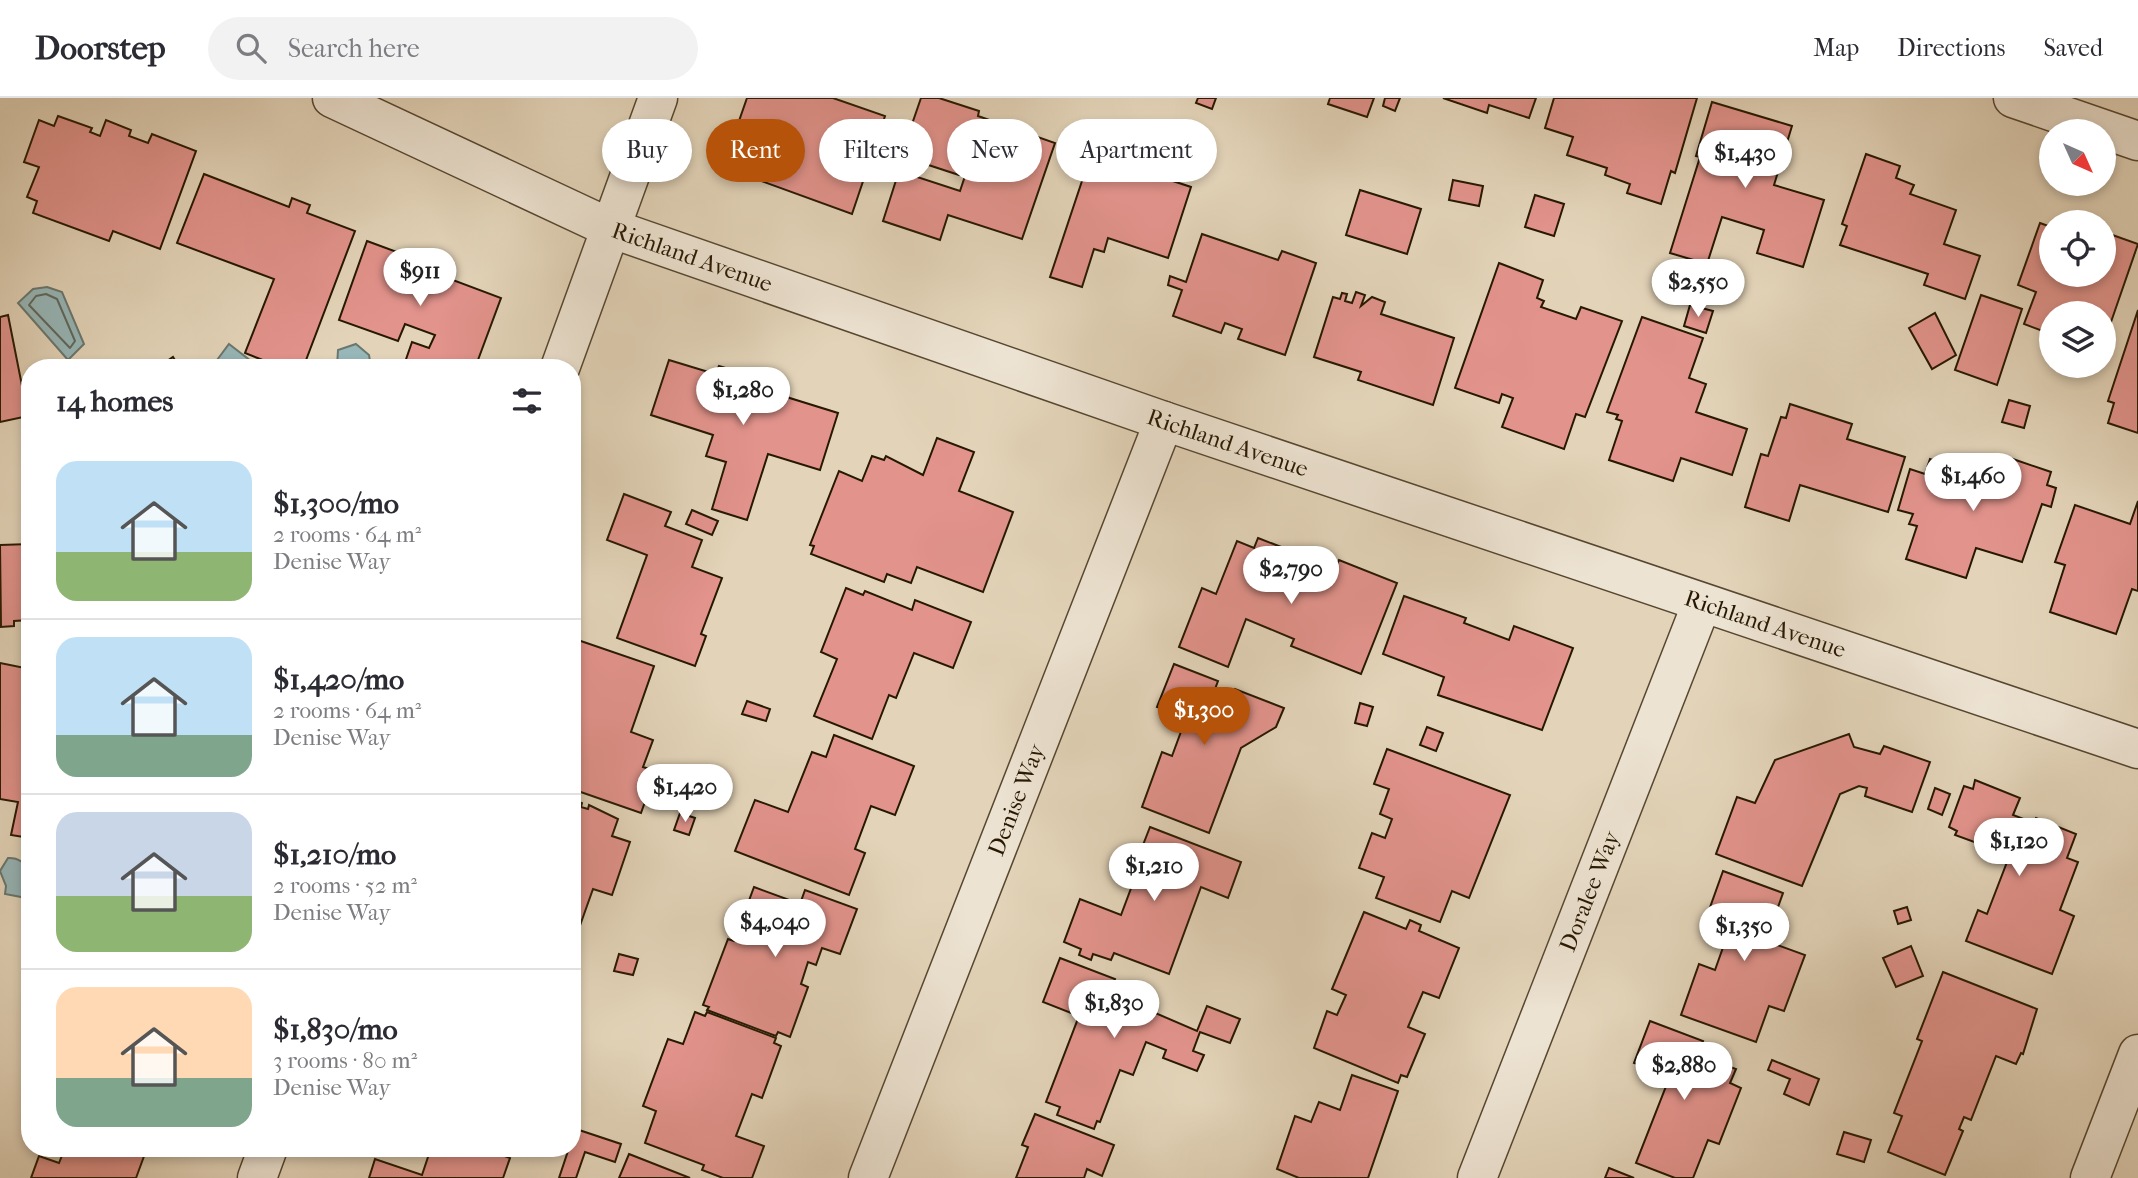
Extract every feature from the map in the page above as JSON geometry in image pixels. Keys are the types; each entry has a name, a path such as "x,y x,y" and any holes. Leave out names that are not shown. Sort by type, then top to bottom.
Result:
{"street":[{"name":"Richland Avenue","path":"332,98 610,228 1164,421 2138,748"},
{"path":"563,359 658,98"},
{"path":"2013,98 2138,141"},
{"name":"Denise Way","path":"868,1178 1164,421"},
{"name":"Doralee Way","path":"1478,1178 1702,603"},
{"path":"2090,1178 2138,1054"},
{"path":"257,1178 265,1157"}],"water":[{"path":"47,287 62,292 84,344 69,359 18,303 33,289"},
{"path":"229,344 248,359 218,359"},
{"path":"356,344 369,355 370,359 337,359 338,350"},
{"path":"8,858 21,862 21,897 5,894 6,886 0,871"}],"building":[{"path":"747,98 833,98 885,116 884,119 819,119 819,182 863,182 852,214 764,182 805,182 805,119 740,119"},
{"path":"921,98 939,98 979,111 978,116 987,119 947,119 947,171 933,166 933,119 914,119"},
{"path":"1198,98 1216,98 1212,109 1196,103"},
{"path":"1330,98 1374,98 1367,117 1328,104"},
{"path":"1385,98 1400,98 1395,111 1383,106"},
{"path":"1443,98 1536,98 1529,118 1489,105 1487,113"},
{"path":"1554,98 1697,98 1675,173 1671,171 1661,204 1627,193 1630,184 1605,175 1607,168 1567,155 1573,137 1545,128"},
{"path":"1712,102 1792,126 1774,185 1824,200 1803,267 1757,253 1764,230 1722,217 1707,264 1670,253 1700,157 1696,156"},
{"path":"58,116 92,128 90,132 100,136 106,120 131,130 129,136 148,143 152,134 196,151 160,249 113,231 109,241 33,213 37,201 27,197 39,167 24,162 39,120 54,126"},
{"path":"1042,138 1055,143 1042,181"},
{"path":"1866,154 1900,166 1896,178 1914,185 1910,194 1956,210 1944,244 1980,256 1965,299 1924,285 1928,274 1840,245 1847,226 1842,224"},
{"path":"204,174 289,207 292,198 310,205 307,213 355,231 306,359 260,359 245,353 274,279 177,243"},
{"path":"1453,180 1483,186 1479,206 1449,200"},
{"path":"895,182 933,182 960,191 963,182 1042,182 1022,239 948,215 940,240 883,221"},
{"path":"1082,182 1176,182 1191,187 1168,258 1108,238 1104,252 1094,249 1082,287 1050,277"},
{"path":"1360,190 1421,209 1407,254 1346,235"},
{"path":"1535,195 1564,204 1554,236 1525,227"},
{"path":"2039,226 2039,287 2116,287 2116,236 2138,244 2116,308 2116,301 2039,301 2039,330 2024,324 2036,292 2018,285"},
{"path":"1202,234 1278,260 1282,251 1316,263 1285,355 1238,339 1242,329 1225,323 1221,333 1173,316 1182,290 1168,285 1170,276 1186,282"},
{"path":"367,241 413,258 414,251 439,259 434,273 501,298 478,359 406,359 412,342 429,348 435,335 405,324 398,341 339,320"},
{"path":"1499,263 1543,280 1537,298 1544,301 1541,307 1576,319 1581,307 1622,321 1585,417 1576,414 1564,449 1502,427 1513,398 1502,394 1499,403 1455,388"},
{"path":"1356,292 1365,295 1361,306 1372,297 1385,302 1381,314 1454,338 1433,405 1358,380 1361,372 1314,357 1333,297 1340,299 1342,293 1347,294 1345,301 1352,303"},
{"path":"1981,295 2022,309 1997,385 1955,370"},
{"path":"1690,305 1713,311 1706,333 1684,326"},
{"path":"2138,310 2138,433 2108,423 2114,403 2108,401"},
{"path":"1935,313 1956,355 1932,369 1909,328"},
{"path":"8,315 21,381 21,418 0,422 0,317"},
{"path":"1642,317 1703,338 1689,378 1706,384 1696,412 1747,429 1732,475 1681,458 1673,481 1609,460 1622,421 1616,419 1618,415 1607,412"},
{"path":"669,360 715,374 719,366 767,381 764,390 838,413 820,470 768,454 747,520 712,509 726,462 706,456 713,435 651,415"},
{"path":"2009,400 2030,406 2024,428 2002,422"},
{"path":"1790,404 1852,424 1847,439 1905,457 1888,512 1800,485 1789,521 1745,507 1761,454 1768,456 1781,417 1786,418"},
{"path":"937,438 974,452 959,491 1013,512 983,592 917,567 911,583 887,574 884,582 811,554 814,546 810,545 839,471 862,481 872,456 884,460 886,456 923,475"},
{"path":"2010,458 2051,472 2047,485 2056,488 2051,507 2042,504 2022,562 1976,548 1966,578 1906,559 1917,526 1909,524 1913,514 1898,510 1910,469 1925,474 1930,459 2002,482"},
{"path":"624,494 671,512 665,526 702,540 692,567 722,578 701,634 706,636 695,666 617,638 647,555 607,540"},
{"path":"2138,501 2138,591 2132,589 2116,634 2050,612 2065,565 2055,562 2075,505 2130,524"},
{"path":"692,510 718,521 712,535 686,524"},
{"path":"1258,538 1335,568 1339,560 1397,583 1361,674 1291,646 1294,639 1246,619 1228,667 1179,647 1202,588 1216,594 1237,541 1254,548"},
{"path":"21,544 21,621 14,621 14,626 1,627 0,545"},
{"path":"846,588 863,595 865,591 912,610 915,600 971,622 953,668 914,653 896,698 889,695 872,739 814,716 837,659 821,652"},
{"path":"1404,596 1466,618 1464,623 1509,640 1514,626 1573,648 1542,730 1438,695 1444,677 1383,654"},
{"path":"581,641 654,666 631,732 653,740 643,767 656,771 641,813 581,792"},
{"path":"0,663 21,667 21,837 11,835 18,802 0,799"},
{"path":"1174,664 1218,681 1212,697 1229,704 1235,689 1284,708 1276,727 1241,748 1209,833 1142,807 1162,752 1172,756 1186,718 1157,707"},
{"path":"747,701 770,709 766,721 742,714"},
{"path":"1360,703 1373,707 1367,726 1355,723"},
{"path":"1427,727 1443,733 1436,751 1420,745"},
{"path":"1849,734 1854,747 1880,754 1884,746 1930,762 1912,812 1865,796 1867,788 1859,786 1840,794 1802,886 1716,854 1737,797 1755,803 1775,760"},
{"path":"834,735 914,766 895,815 871,806 855,849 865,853 849,895 735,851 755,800 788,812 812,752 826,757"},
{"path":"1387,749 1510,795 1469,898 1452,891 1440,922 1376,898 1384,877 1359,868 1372,833 1385,838 1392,819 1380,814 1389,789 1374,784"},
{"path":"1975,780 2020,798 2013,815 2034,823 2036,818 2076,834 2067,858 2078,862 2060,910 2074,916 2052,974 1966,941 1978,910 1987,914 2012,849 2002,844 1999,851 1955,835 1957,831 1949,827 1964,786 1973,789"},
{"path":"1935,788 1950,794 1942,815 1928,809"},
{"path":"589,805 618,819 612,836 630,842 612,895 593,889 581,923 581,807 588,809"},
{"path":"680,813 695,818 689,835 674,830"},
{"path":"1150,827 1241,862 1228,898 1201,887 1169,974 1114,953 1111,960 1093,954 1091,960 1079,955 1081,949 1064,942 1080,899 1121,915 1133,883 1129,881"},
{"path":"1723,871 1783,893 1766,941 1805,955 1784,1011 1769,1006 1756,1042 1681,1015 1699,964 1715,970 1732,922 1708,913"},
{"path":"754,887 800,904 805,890 857,909 840,954 822,948 816,965 808,962 801,984 808,987 790,1037 778,1032 776,1036 707,1010 709,1007 703,1005 728,939 734,941"},
{"path":"1907,907 1911,920 1898,924 1894,911"},
{"path":"1364,912 1406,929 1410,920 1421,925 1419,931 1459,948 1439,998 1423,992 1408,1027 1425,1034 1407,1077 1401,1075 1398,1083 1314,1048 1327,1011 1337,1015 1346,995 1332,989"},
{"path":"1911,946 1923,976 1896,987 1883,958"},
{"path":"619,954 638,959 633,975 614,971"},
{"path":"1060,958 1115,979 1109,993 1197,1031 1207,1006 1240,1019 1230,1043 1200,1032 1193,1051 1204,1055 1197,1071 1163,1058 1166,1050 1146,1042 1133,1075 1120,1070 1100,1122 1097,1121 1094,1129 1057,1115 1060,1107 1046,1102 1079,1016 1043,1002"},
{"path":"1943,972 2037,1009 2023,1054 2021,1053 2016,1064 1996,1056 1971,1120 1964,1117 1959,1129 1963,1131 1945,1175 1888,1152 1902,1116 1894,1113 1922,1041 1917,1039"},
{"path":"695,1012 705,1016 707,1012 776,1038 774,1043 781,1046 762,1098 752,1094 736,1136 764,1146 752,1178 723,1178 702,1170 704,1165 645,1143 656,1111 643,1106 668,1039 683,1044"},
{"path":"1650,1021 1703,1041 1697,1055 1736,1069 1730,1083 1741,1088 1719,1144 1708,1140 1693,1178 1675,1178 1636,1163 1670,1076 1634,1063"},
{"path":"1772,1060 1819,1079 1809,1105 1784,1094 1790,1079 1768,1070"},
{"path":"1352,1075 1398,1091 1368,1178 1299,1178 1277,1169 1295,1116 1311,1122 1319,1102 1340,1110"},
{"path":"1035,1114 1114,1145 1102,1176 1087,1169 1084,1178 1016,1178 1028,1147 1022,1145"},
{"path":"581,1131 621,1144 615,1162 585,1152 576,1178 559,1178 566,1157 581,1157"},
{"path":"1844,1132 1871,1140 1864,1162 1837,1154"},
{"path":"629,1154 690,1178 619,1178"},
{"path":"39,1157 59,1163 61,1157 144,1157 136,1178 31,1178"},
{"path":"428,1157 510,1158 503,1178 369,1178 375,1159 422,1175"},
{"path":"1609,1168 1634,1178 1605,1178"}]}
